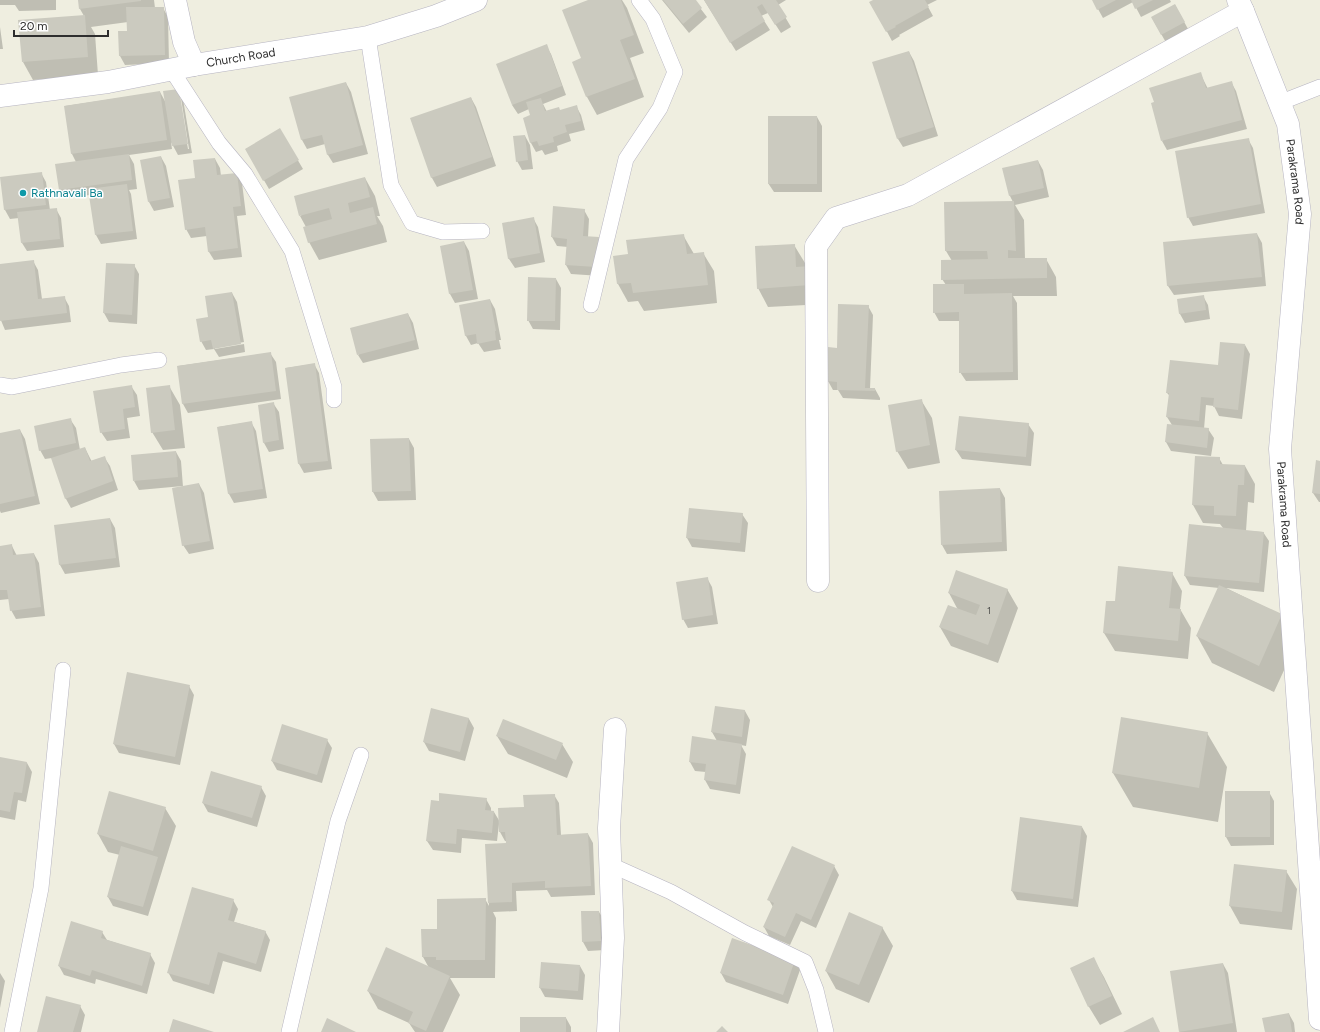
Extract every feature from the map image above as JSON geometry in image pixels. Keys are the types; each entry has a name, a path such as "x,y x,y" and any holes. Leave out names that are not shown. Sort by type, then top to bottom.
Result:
{"street":[{"path":"175,0 184,42 194,65"},
{"name":"Church Road","path":"0,96 108,82 194,65 368,37 436,16 476,0"},
{"path":"818,581 816,246 836,218 908,195 1240,5"},
{"name":"Parakrama Road","path":"1240,5 1288,124 1300,214 1280,449 1319,982 1320,1019"},
{"path":"608,1032 613,938 609,828 615,729"}],"lane":[{"path":"591,305 626,159 660,108 675,72 653,19 639,0"},
{"path":"368,37 391,185 412,223 443,232 482,231"},
{"path":"171,70 219,143 245,174 292,251 334,387 334,400"},
{"path":"1279,102 1320,87"},
{"path":"0,385 12,387 121,365 159,360"},
{"path":"12,1032 41,888 62,670"},
{"path":"289,1032 338,821 361,755"},
{"path":"611,865 671,892 745,933 805,962 816,990 826,1032"}],"building":[{"path":"78,0 141,0 141,1 79,9"},
{"path":"588,0 621,0 634,35 620,40 635,79 586,97 572,62 581,58 562,10"},
{"path":"663,0 696,0 702,8 683,24"},
{"path":"704,0 776,0 787,17 775,25 762,4 757,7 765,21 730,43"},
{"path":"873,0 925,0 929,7 886,32 869,2"},
{"path":"1092,0 1116,0 1097,10"},
{"path":"1131,0 1153,0 1135,9"},
{"path":"1175,4 1185,22 1161,35 1151,17"},
{"path":"126,7 164,7 165,55 119,56 118,31 127,31"},
{"path":"85,15 88,57 22,62 18,20"},
{"path":"547,44 562,86 512,105 496,64"},
{"path":"909,51 934,127 897,139 872,62"},
{"path":"1201,72 1206,88 1232,81 1242,120 1161,141 1151,103 1154,102 1149,88"},
{"path":"346,82 363,145 327,155 322,135 301,140 289,97"},
{"path":"179,89 188,144 172,146 163,91"},
{"path":"160,91 167,140 71,154 64,106"},
{"path":"471,97 492,157 431,178 410,118"},
{"path":"541,98 545,111 559,107 560,110 577,105 581,121 565,125 567,132 553,137 554,142 539,146 537,141 530,143 523,118 530,115 526,102"},
{"path":"768,116 817,116 817,184 768,184"},
{"path":"280,128 299,160 263,181 245,149"},
{"path":"525,135 528,160 516,162 513,136"},
{"path":"1249,138 1261,204 1187,218 1175,151"},
{"path":"129,154 132,180 59,190 55,164"},
{"path":"161,156 170,198 148,202 140,160"},
{"path":"215,158 217,175 237,173 241,206 233,207 238,248 208,252 205,227 185,230 178,180 195,178 193,160"},
{"path":"1038,160 1044,188 1009,196 1002,168"},
{"name":"Rathnavali Ba","path":"42,172 46,205 4,210 0,177"},
{"path":"365,177 370,197 348,203 350,213 373,207 377,224 308,243 303,227 332,219 329,208 299,216 294,196"},
{"path":"127,184 133,231 95,235 88,189"},
{"path":"1014,201 1016,251 1008,250 1008,258 1047,258 1047,278 941,280 941,260 988,259 987,251 945,251 944,202"},
{"path":"553,206 585,209 583,236 599,237 596,267 565,265 567,239 551,237"},
{"path":"57,208 60,239 21,243 17,212"},
{"path":"534,217 540,253 508,259 502,223"},
{"path":"1257,233 1262,277 1167,286 1163,242"},
{"path":"684,234 687,254 704,252 708,285 633,293 631,283 617,284 613,256 628,254 626,240"},
{"path":"464,241 473,290 449,294 440,246"},
{"path":"795,244 796,267 810,266 810,285 757,289 755,246"},
{"path":"34,260 38,299 65,296 67,313 0,321 0,264"},
{"path":"106,263 135,264 132,315 103,313"},
{"path":"528,277 556,278 555,321 527,321"},
{"path":"933,284 964,284 964,294 1012,293 1013,372 959,373 959,312 933,313"},
{"path":"232,292 241,344 213,349 211,340 200,342 196,319 208,317 205,296"},
{"path":"1204,295 1206,310 1179,314 1177,299"},
{"path":"490,299 496,331 496,340 477,344 476,334 465,336 459,305"},
{"path":"838,304 869,305 865,388 875,388 875,391 837,390 837,382 827,381 828,347 837,348"},
{"path":"408,313 415,340 357,355 350,328"},
{"path":"1220,342 1245,344 1238,410 1213,407 1214,398 1201,397 1199,421 1166,417 1169,393 1166,393 1170,360 1218,365"},
{"path":"271,352 276,391 182,404 177,366"},
{"path":"315,363 328,461 298,464 285,368"},
{"path":"132,385 135,407 123,409 125,429 100,433 93,391"},
{"path":"170,385 175,430 151,433 146,388"},
{"path":"922,399 930,445 896,452 888,405"},
{"path":"274,402 279,440 263,443 258,405"},
{"path":"959,416 1029,423 1026,457 955,450"},
{"path":"71,418 76,443 39,451 34,426"},
{"path":"252,421 263,489 228,494 217,427"},
{"path":"1167,424 1209,428 1207,448 1165,442"},
{"path":"20,429 35,496 0,504 0,433"},
{"path":"409,438 411,491 372,492 370,439"},
{"path":"85,447 90,461 105,456 113,481 65,499 51,458"},
{"path":"176,451 178,477 133,481 131,455"},
{"path":"1195,456 1220,457 1220,464 1245,465 1244,485 1238,485 1236,516 1214,515 1214,506 1192,505"},
{"path":"1316,460 1320,461 1320,494 1312,493"},
{"path":"199,483 210,541 182,546 172,488"},
{"path":"1000,488 1002,542 941,545 939,491"},
{"path":"689,508 743,513 740,543 686,538"},
{"path":"110,518 116,558 59,565 54,525"},
{"path":"1189,524 1264,532 1259,583 1184,576"},
{"path":"12,544 13,555 34,553 41,607 10,611 7,590 0,590 0,546"},
{"path":"1118,566 1173,572 1169,608 1181,609 1178,641 1103,633 1106,601 1115,601"},
{"path":"956,570 1008,589 988,645 939,627 948,605 976,615 980,605 948,593"},
{"path":"708,577 713,615 682,620 676,582"},
{"path":"1219,585 1282,614 1259,666 1196,636"},
{"path":"127,672 190,685 175,757 113,744"},
{"path":"715,706 745,710 742,737 711,732"},
{"path":"431,708 469,718 460,752 423,742"},
{"path":"1121,717 1208,732 1199,788 1112,773"},
{"path":"503,719 563,743 556,760 496,736"},
{"path":"282,724 328,739 317,775 271,761"},
{"path":"692,736 742,744 736,785 704,780 706,764 689,762"},
{"path":"0,757 27,762 22,793 14,792 10,812 0,810"},
{"path":"211,771 262,786 252,818 202,803"},
{"path":"109,791 166,807 153,851 97,834"},
{"path":"1225,791 1270,791 1270,837 1225,837"},
{"path":"439,793 487,798 485,810 494,811 492,833 457,829 456,844 426,841 431,800 439,801"},
{"path":"555,794 557,835 588,833 591,886 545,888 545,881 512,883 512,902 488,903 485,844 506,843 505,832 499,832 498,808 524,807 523,795"},
{"path":"1020,817 1082,826 1073,899 1011,891"},
{"path":"121,846 158,857 143,907 107,897"},
{"path":"792,846 835,865 811,920 796,913 785,937 763,927 774,903 767,900"},
{"path":"1234,864 1287,870 1282,912 1229,906"},
{"path":"192,887 234,899 228,920 266,931 256,964 218,952 209,985 167,973"},
{"path":"486,898 485,960 436,960 436,957 422,957 421,929 437,929 437,899"},
{"path":"581,911 599,911 601,941 582,942"},
{"path":"849,912 883,927 859,985 825,971"},
{"path":"71,921 103,931 101,938 151,953 142,986 92,970 90,976 58,966"},
{"path":"732,938 795,960 783,995 720,973"},
{"path":"386,947 450,976 426,1031 408,1023 413,1012 367,991"},
{"path":"1094,957 1112,996 1088,1007 1070,968"},
{"path":"541,962 580,965 578,991 539,988"},
{"path":"1223,963 1233,1023 1179,1032 1170,971"},
{"path":"46,996 81,1005 73,1032 37,1032"},
{"path":"1289,1013 1292,1032 1265,1032 1262,1018"},
{"path":"520,1017 566,1017 566,1032 520,1032"},
{"path":"1153,1017 1160,1032 1123,1032"},
{"path":"327,1018 356,1032 321,1032"},
{"path":"173,1019 214,1032 169,1032"},
{"path":"722,1026 728,1032 716,1032"}],"place":[{"name":"Rathnavali Ba","path":"23,193"}]}
